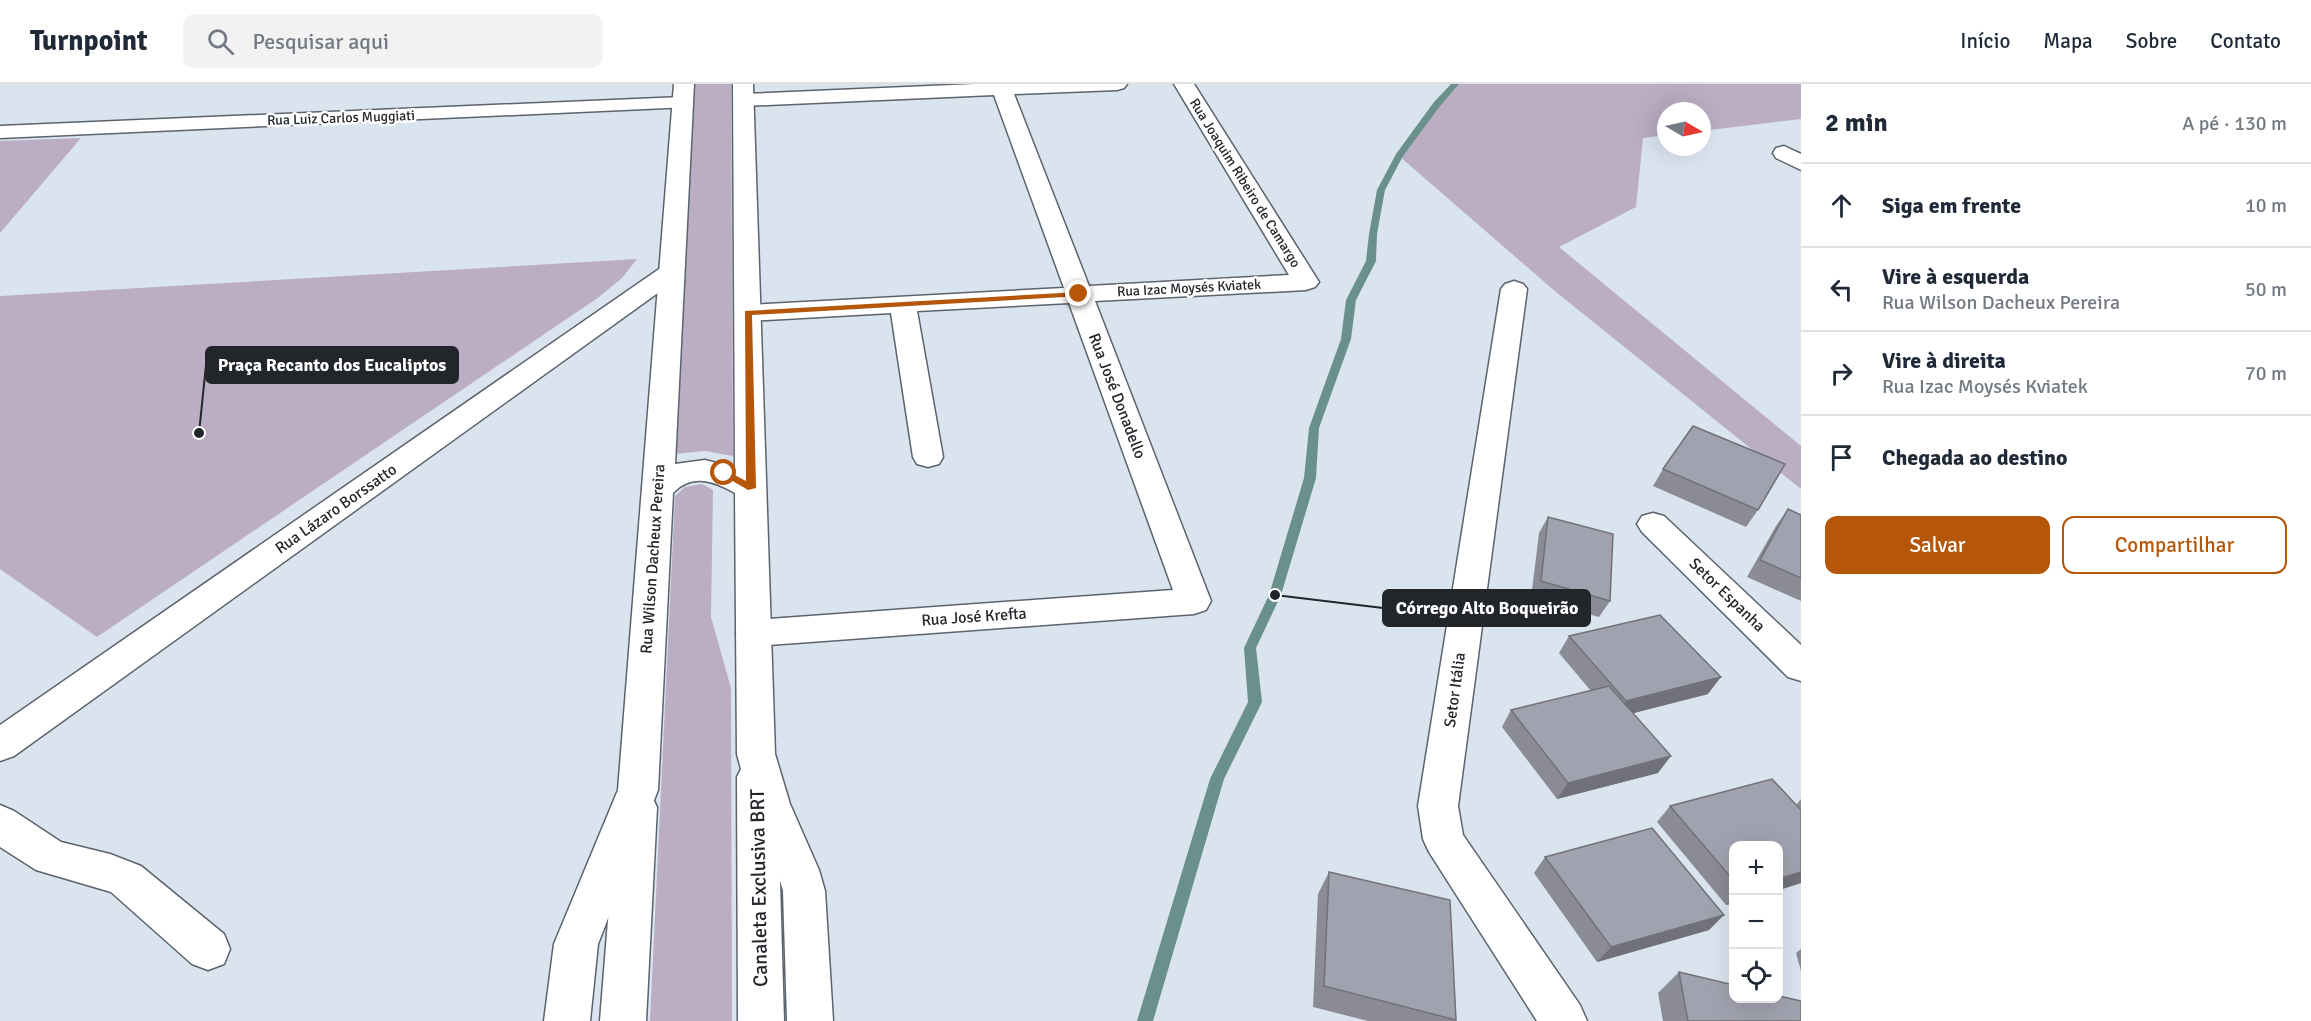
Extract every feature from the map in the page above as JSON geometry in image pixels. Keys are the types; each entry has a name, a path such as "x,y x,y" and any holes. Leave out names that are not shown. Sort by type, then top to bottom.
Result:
{"street":[{"path":"810,1021 804,891 798,870 770,804 756,754 744,92 1002,89 1117,84"},
{"name":"Rua Joaquim Ribeiro de Camargo","path":"1184,84 1306,282"},
{"name":"Rua José Donadello","path":"1002,89 1194,601"},
{"name":"Rua Luiz Carlos Muggiati","path":"0,132 683,93"},
{"name":"Rua Wilson Dacheux Pereira","path":"567,1021 576,944 638,790 683,93"},
{"name":"Rua Lázaro Borssatto","path":"0,745 671,272"},
{"name":"Rua Izac Moysés Kviatek","path":"748,313 1306,282"},
{"name":"Setor Itália","path":"1514,289 1438,806 1443,839 1564,1021"},
{"path":"903,304 928,457"},
{"path":"657,491 674,476 698,470 724,473 751,488"},
{"name":"Setor Espanha","path":"1653,524 1801,667"},
{"name":"Rua José Krefta","path":"754,633 1194,601"},
{"name":"Canaleta Exclusiva BRT","path":"756,754 761,1021"},
{"path":"623,1021 638,790"},
{"path":"0,823 45,855 59,861 112,872 126,879 208,949"}],"shaded area":[{"path":"693,84 731,84 733,456 705,451 675,454"},
{"path":"1451,84 1801,84 1801,119 1711,130 1711,102 1657,102 1657,136 1643,138 1636,207 1559,247 1801,446 1801,489 1556,292 1399,156"},
{"path":"81,138 0,233 0,141"},
{"path":"637,259 622,278 599,297 97,637 0,569 0,296"},
{"path":"702,484 713,490 711,617 731,688 732,1021 650,1021 675,496 685,487"}],"building":[{"path":"1693,426 1785,464 1758,510 1663,469"},
{"path":"1788,509 1801,515 1801,578 1760,560"},
{"path":"1548,517 1613,534 1610,601 1541,581"},
{"path":"1660,615 1721,677 1626,701 1569,636"},
{"path":"1609,686 1671,756 1568,783 1511,710"},
{"path":"1772,779 1801,810 1801,872 1783,878 1783,841 1729,841 1729,875 1670,806"},
{"path":"1652,828 1724,915 1611,947 1545,857"},
{"path":"1329,872 1450,900 1456,1020 1324,986"},
{"path":"1679,972 1729,984 1729,1003 1783,1003 1783,997 1801,1001 1801,1021 1688,1021"}],"waterway":[{"path":"1145,1021 1217,779 1255,702 1250,648 1275,595 1310,478 1314,428 1346,339 1351,300 1371,261 1381,190 1399,156 1437,104 1455,84"}],"place":[{"name":"Praça Recanto dos Eucaliptos","path":"199,433"},
{"name":"Córrego Alto Boqueirão","path":"1275,595"}],"route":[{"path":"724,473 751,488 748,313 1079,294"}]}
